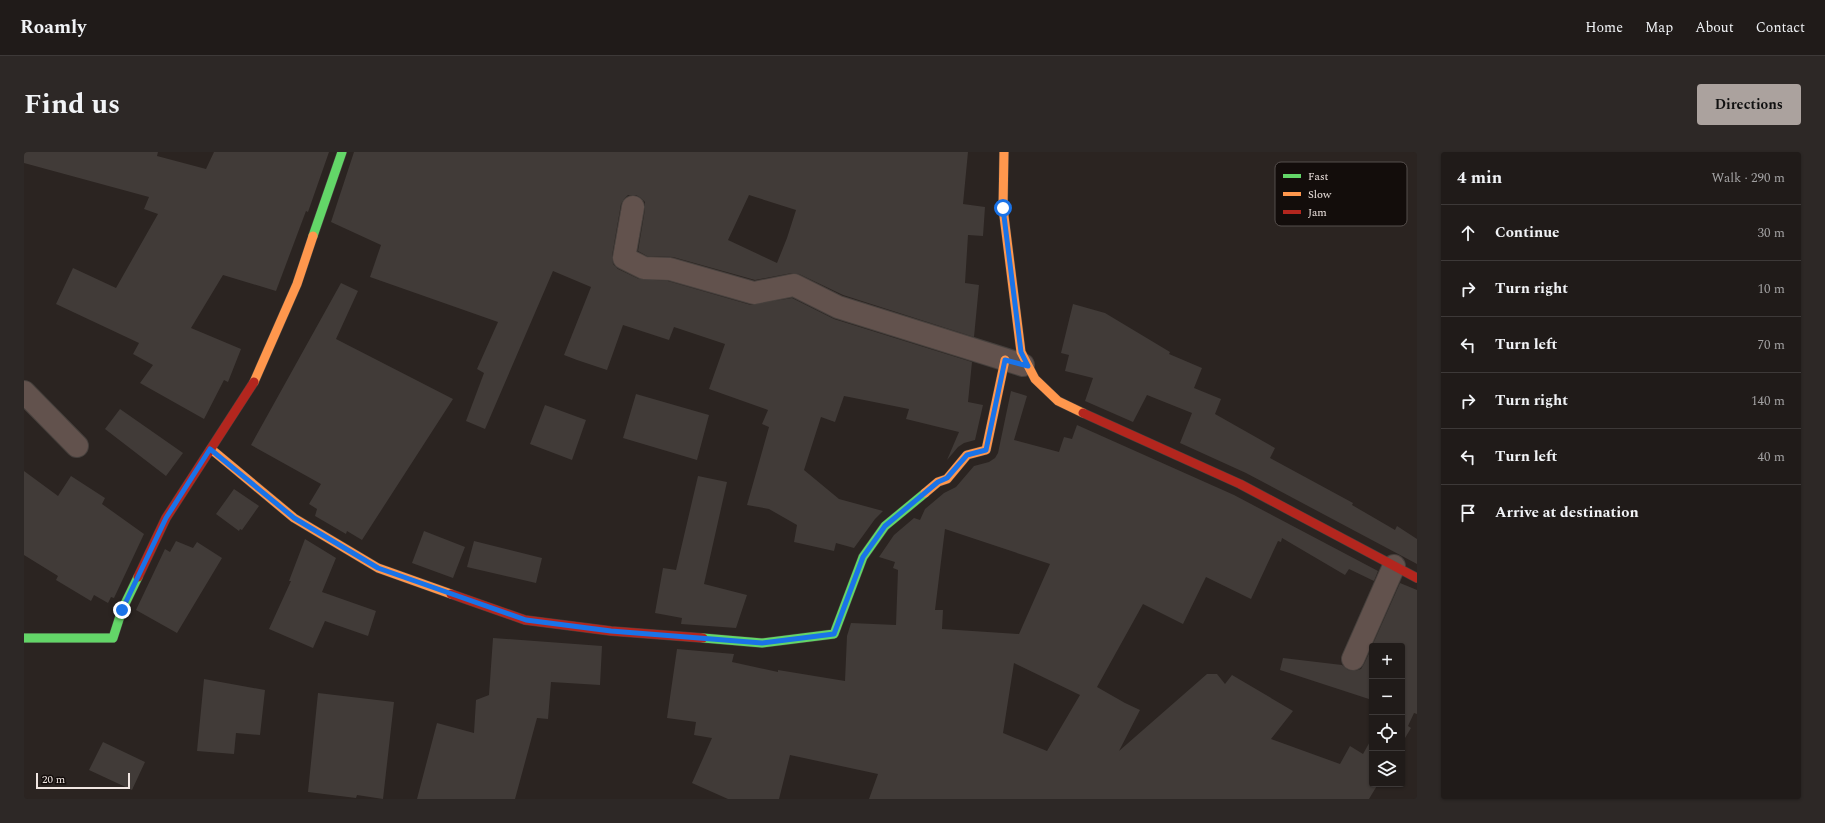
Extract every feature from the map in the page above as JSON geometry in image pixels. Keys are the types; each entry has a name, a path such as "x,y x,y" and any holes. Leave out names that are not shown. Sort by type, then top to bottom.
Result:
{"street":[{"path":"24,638 113,638 122,610 166,518 254,382 297,284 342,152"},
{"path":"1004,152 1003,208 1021,352 1035,379 1058,401 1240,484 1417,578"},
{"path":"634,207 624,258 644,268 670,269 754,293 794,285 838,307 1028,366"},
{"path":"210,449 294,518 378,568 518,618 611,631 762,643 834,634 863,557 885,526 938,482 945,480 967,455 986,450 1005,360"},
{"path":"24,392 77,446"},
{"path":"1353,659 1394,566"}],"building":[{"path":"24,152 158,152 157,156 206,169 214,152 329,152 308,212 306,211 276,291 223,275 191,328 241,349 228,382 224,380 204,419 140,383 153,365 133,354 139,343 56,304 73,268 116,288 158,214 144,209 149,197 24,163"},
{"path":"354,152 968,152 963,204 985,207 983,236 968,235 965,283 979,285 974,337 843,295 799,274 792,273 755,280 673,257 647,256 638,251 645,202 636,195 628,195 621,204 612,256 613,264 618,269 639,279 668,281 751,305 792,298 834,319 972,362 968,402 983,405 975,440 964,443 958,447 947,460 959,432 906,419 909,409 844,396 835,422 821,417 804,470 839,499 883,511 875,519 854,548 836,543 834,551 794,542 797,525 769,509 747,505 769,427 762,424 768,410 709,389 725,344 674,327 669,340 623,325 607,370 564,355 591,287 553,271 485,429 466,421 484,373 477,369 498,322 370,277 381,245 331,222","holes":["749,195 796,210 777,263 728,240"]},
{"path":"341,283 358,291 336,339 453,399 362,540 347,531 346,534 315,516 317,509 309,504 321,484 251,445"},
{"path":"1073,304 1105,313 1170,352 1169,354 1202,368 1194,388 1221,399 1215,414 1275,448 1270,458 1353,503 1352,505 1395,530 1397,526 1417,539 1417,564 1246,473 1180,443 1192,413 1147,395 1133,422 1085,401 1093,378 1065,371 1069,355 1061,353"},
{"path":"1011,391 1027,396 1014,440 1059,452 1064,437 1072,439 1077,425 1234,495 1378,571 1374,581 1349,569 1345,575 1282,538 1281,542 1278,541 1251,599 1206,577 1183,624 1143,604 1097,687 1140,710 1119,751 1207,674 1217,674 1225,684 1232,675 1293,711 1271,739 1340,764 1350,746 1363,754 1369,743 1369,787 1376,787 1369,799 869,799 878,774 790,755 779,799 728,799 692,783 712,738 694,735 696,722 667,718 677,649 734,654 732,662 778,672 778,670 845,681 847,636 851,623 896,625 898,570 893,568 895,562 879,557 894,535 914,518 920,520 925,509 944,493 956,487 974,466 989,462 995,458 998,453","holes":["945,529 1050,564 1019,634 942,629 943,610 935,610","1014,663 1080,695 1047,751 1003,733"]},
{"path":"636,394 709,415 697,460 623,438"},
{"path":"545,405 586,420 572,460 530,444"},
{"path":"120,409 183,453 166,476 105,429"},
{"path":"24,471 58,496 71,476 105,498 102,504 144,534 114,598 111,597 108,603 94,595 91,601 56,580 58,576 24,555"},
{"path":"698,476 727,482 704,584 747,595 736,628 681,624 682,618 655,613 663,568 676,570"},
{"path":"234,489 259,506 242,530 240,529 239,531 216,514"},
{"path":"424,531 465,547 453,578 412,563"},
{"path":"305,539 336,558 322,592 376,611 368,636 325,621 313,648 269,629 291,581 289,581"},
{"path":"176,541 193,548 197,542 222,558 177,633 136,610 165,549 170,552"},
{"path":"474,541 542,558 536,583 467,567"},
{"path":"1400,583 1417,590 1417,714 1414,713 1408,726 1411,728 1405,738 1405,643 1373,643"},
{"path":"493,638 602,646 600,685 551,682 548,719 537,718 515,799 417,799 437,723 474,733 476,700 489,695"},
{"path":"1369,653 1369,699 1280,670 1283,658 1342,665 1348,670 1355,671 1361,669"},
{"path":"204,679 265,690 260,735 236,733 234,754 197,751"},
{"path":"318,693 394,702 383,799 357,795 356,798 308,792"},
{"path":"103,742 145,762 132,790 89,770"}],"traffic: fast":[{"path":"313,236 342,152"},
{"path":"703,638 762,643 834,634 863,557 885,526 925,493"},
{"path":"24,638 113,638 122,610 138,577"}],"traffic: slow":[{"path":"1004,152 1003,208 1021,352 1035,379 1058,401 1083,413"},
{"path":"254,382 297,284 313,236"},
{"path":"925,493 938,482 947,479 967,455 986,450 1005,360"},
{"path":"211,449 294,518 378,568 451,594"}],"traffic: jam":[{"path":"138,577 166,518 254,382"},
{"path":"1083,413 1240,484 1417,578"},
{"path":"451,594 525,620 611,631 703,638"}],"route":[{"path":"122,610 166,518 210,449 294,518 378,568 526,620 611,631 762,643 834,634 863,557 885,526 938,482 945,480 967,455 986,450 1005,360 1028,366 1021,352 1003,208"}]}
